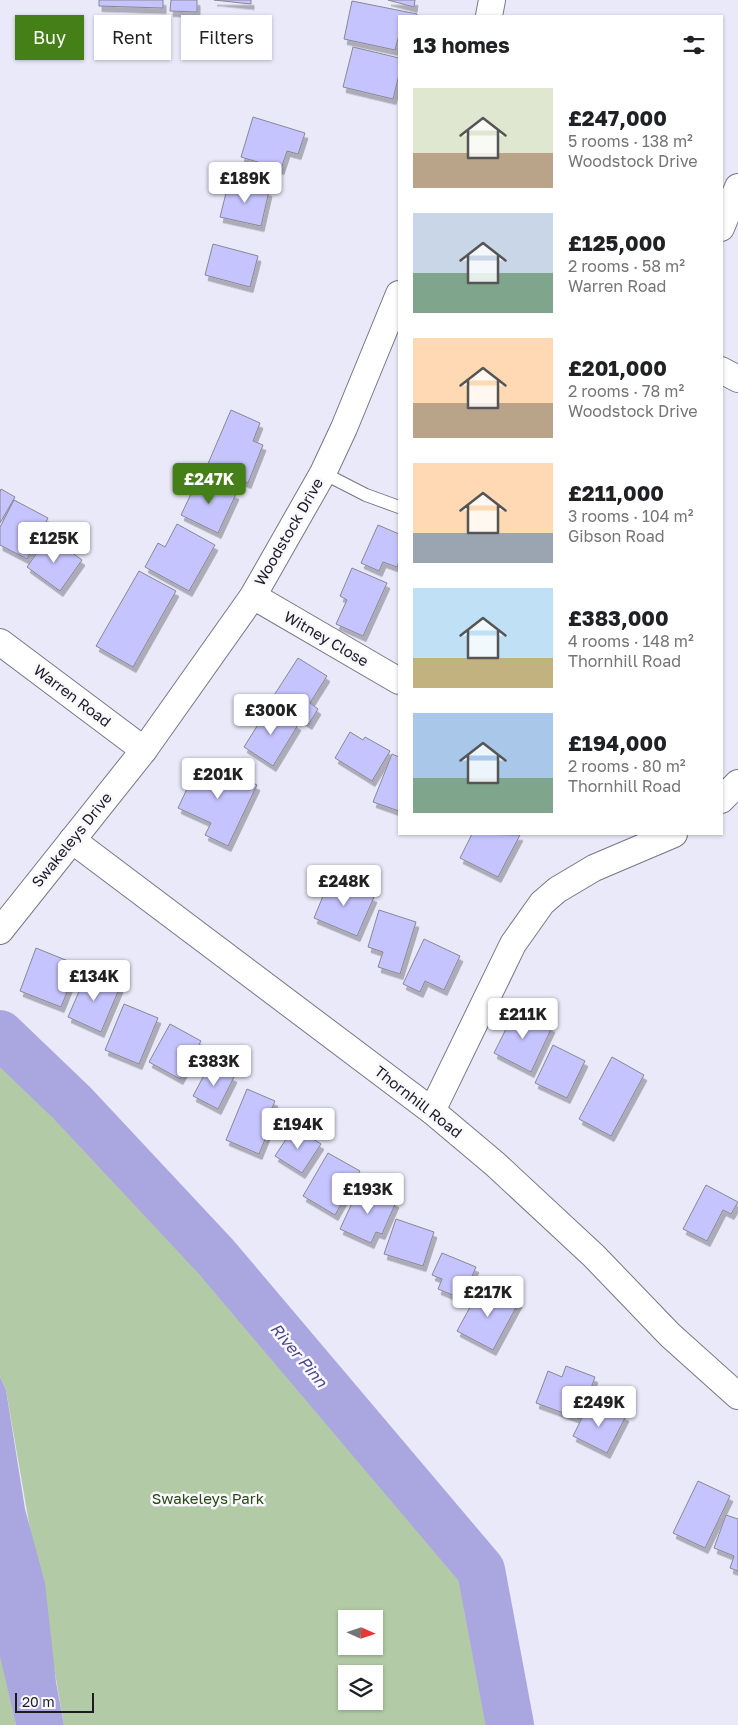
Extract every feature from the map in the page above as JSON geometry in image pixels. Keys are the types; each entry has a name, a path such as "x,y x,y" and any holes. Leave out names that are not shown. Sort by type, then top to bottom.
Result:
{"street":[{"path":"488,15 492,0"},
{"path":"723,223 738,187"},
{"name":"Woodstock Drive","path":"144,750 253,596 322,473 344,428 398,296"},
{"path":"723,371 738,379"},
{"name":"Witney Close","path":"253,596 398,680"},
{"name":"Warren Road","path":"0,642 144,750"},
{"name":"Swakeleys Drive","path":"0,930 144,750"},
{"path":"723,798 738,783"},
{"path":"432,1111 513,944 542,904 558,890 594,868 672,835"},
{"name":"Thornhill Road","path":"72,840 432,1111 545,1209 670,1335 738,1396"}],"lane":[{"path":"322,473 366,495 398,507"}],"green space":[{"name":"Swakeleys Park","path":"0,1015 336,1371 456,1521 525,1725 64,1725 6,1390 0,1377"},
{"path":"1,1656 16,1725 0,1725"}],"water":[{"path":"0,1377 6,1390 25,1509 45,1583 56,1682 64,1725 16,1725 0,1656"}],"building":[{"path":"99,0 163,0 163,8 99,6"},
{"path":"171,0 197,0 197,12 170,11"},
{"path":"214,0 251,0 251,4"},
{"path":"388,0 415,0 414,7"},
{"path":"352,1 417,14 398,15 398,39 395,50 344,39"},
{"path":"353,47 398,58 398,79 393,99 343,87"},
{"path":"253,117 305,133 298,154 287,151 281,169 241,157"},
{"path":"229,181 269,191 261,226 220,217"},
{"path":"213,244 258,256 250,287 205,275"},
{"path":"231,410 260,423 253,441 263,445 248,483 207,466"},
{"path":"199,477 236,494 218,533 181,515"},
{"path":"1,489 15,497 0,523 0,492"},
{"path":"14,500 48,518 27,559 0,545 0,527"},
{"path":"177,524 215,545 189,591 145,567 158,543 165,547"},
{"path":"378,525 398,534 397,567 383,562 379,571 361,563"},
{"path":"49,536 82,560 60,591 27,567"},
{"path":"352,568 387,583 363,636 336,624 347,600 340,596"},
{"path":"139,571 176,591 133,667 96,646"},
{"path":"298,658 327,676 310,703 318,709 309,724 271,700"},
{"path":"269,707 298,725 273,766 244,747"},
{"path":"350,732 363,740 365,737 390,751 372,781 335,758"},
{"path":"392,754 398,757 398,811 373,802"},
{"path":"201,759 257,785 228,846 205,835 211,823 178,808"},
{"path":"472,835 520,835 498,877 460,858"},
{"path":"330,879 374,897 357,936 314,918"},
{"path":"379,910 416,922 400,974 378,967 383,952 368,947"},
{"path":"424,939 460,956 444,990 425,981 420,992 403,984"},
{"path":"36,948 78,965 61,1007 20,991"},
{"path":"87,973 120,987 101,1032 68,1017"},
{"path":"124,1004 158,1018 139,1064 105,1050"},
{"path":"516,1009 552,1027 531,1072 494,1053"},
{"path":"170,1024 201,1041 180,1079 149,1062"},
{"path":"553,1045 585,1061 567,1098 535,1083"},
{"path":"612,1057 644,1075 611,1136 579,1119"},
{"path":"210,1064 234,1077 218,1109 193,1096"},
{"path":"247,1089 275,1101 263,1129 268,1132 259,1154 226,1140"},
{"path":"294,1127 321,1144 302,1173 275,1156"},
{"path":"328,1153 360,1171 335,1215 303,1196"},
{"path":"706,1185 738,1202 731,1214 723,1210 707,1241 683,1229"},
{"path":"360,1186 396,1202 382,1234 376,1232 371,1243 340,1229"},
{"path":"396,1219 434,1232 423,1266 384,1254"},
{"path":"442,1253 476,1267 462,1299 438,1289 442,1279 432,1275"},
{"path":"481,1287 497,1296 500,1291 519,1302 493,1350 457,1331"},
{"path":"566,1366 595,1377 580,1419 536,1403 548,1371 562,1377"},
{"path":"588,1406 609,1416 612,1409 626,1416 607,1453 573,1436"},
{"path":"698,1481 730,1496 705,1548 673,1533"},
{"path":"726,1515 738,1519 738,1571 730,1568 734,1556 714,1548"}],"waterway":[{"name":"River Pinn","path":"0,1034 72,1103 216,1257 481,1570 510,1725"}]}
